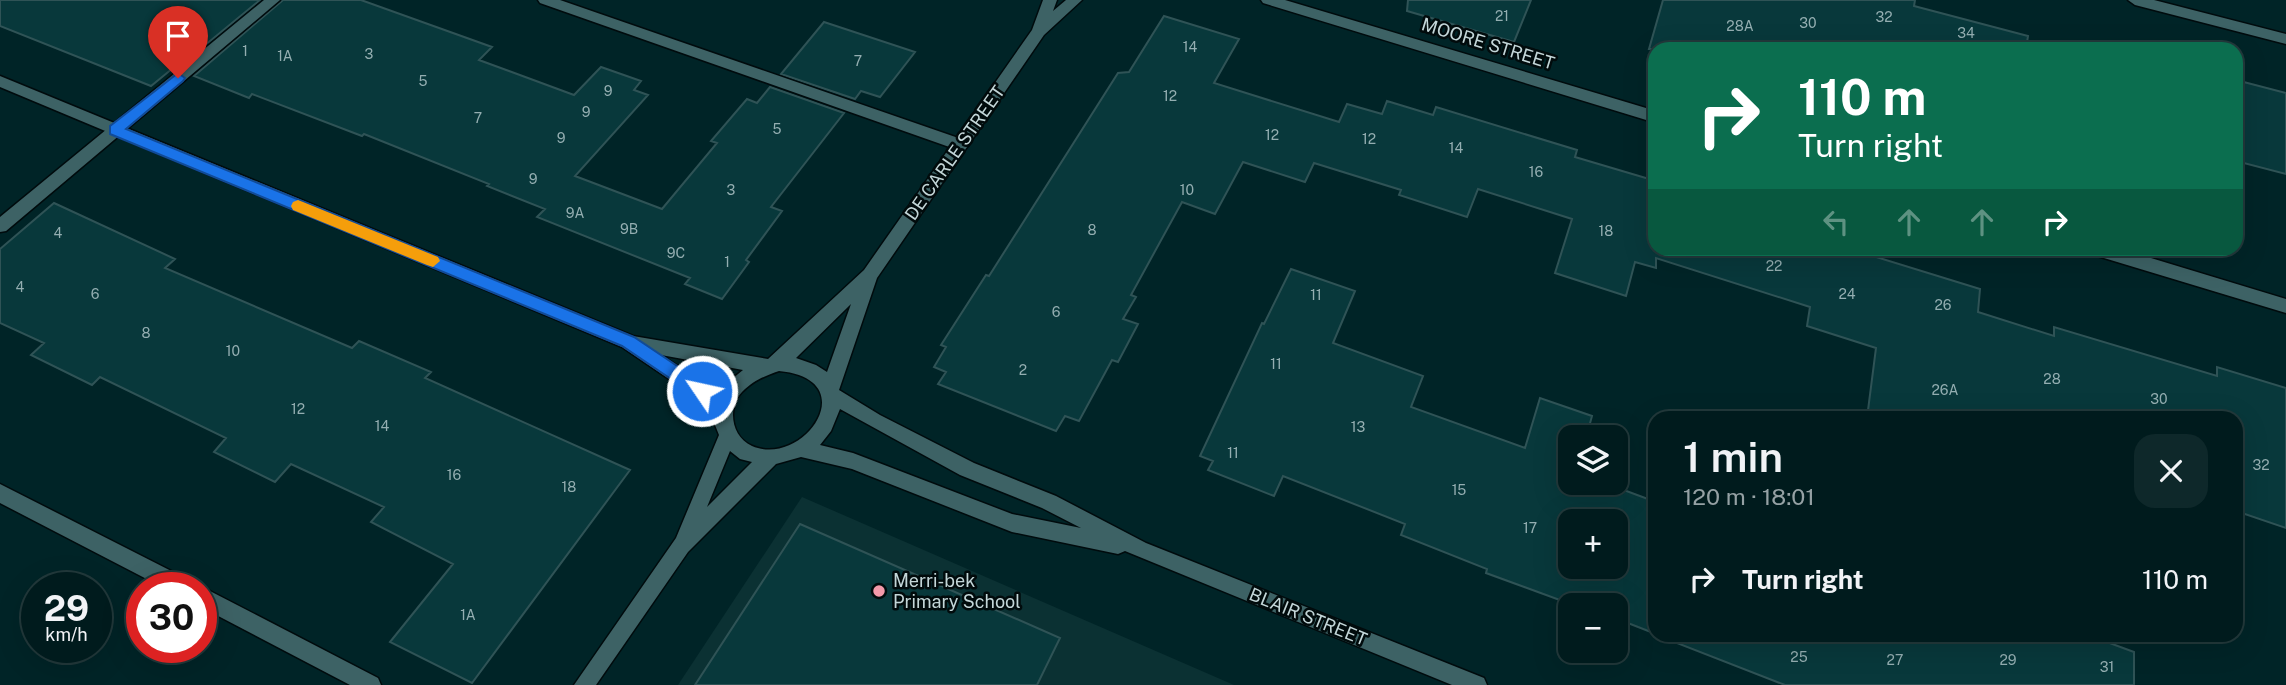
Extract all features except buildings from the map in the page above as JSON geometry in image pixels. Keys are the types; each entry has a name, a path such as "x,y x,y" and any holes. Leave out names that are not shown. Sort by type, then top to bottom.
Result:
{"street":[{"path":"0,226 273,0"},
{"path":"545,0 961,145"},
{"name":"DE CARLE STREET","path":"1039,31 1049,0"},
{"name":"DE CARLE STREET","path":"772,365 870,275 1039,31 1075,0"},
{"name":"MOORE STREET","path":"1268,0 1648,115"},
{"path":"2135,0 2286,39"},
{"path":"0,81 628,342 723,406"},
{"path":"2120,256 2286,306"},
{"name":"DE CARLE STREET","path":"831,393 870,275"},
{"path":"628,342 772,365 796,364 823,377 831,393 831,410 826,425 816,438 802,449 770,457 753,455 738,449 727,438 723,428 723,406 739,382 772,365"},
{"name":"BLAIR STREET","path":"831,393 874,421 956,463 1049,502 1139,550 1477,685"},
{"path":"681,545 727,438"},
{"name":"BLAIR STREET","path":"802,449 853,461 1012,523 1139,550"},
{"path":"584,685 681,545 770,457"},
{"path":"0,493 153,572"},
{"path":"217,605 371,685"}],"shaded area":[{"name":"Merri-bek Primary School","path":"802,497 1234,685 678,685"}],"slow traffic":[{"path":"298,206 433,261"}],"place":[{"name":"Merri-bek Primary School","path":"879,591"}],"route":[{"path":"178,78 115,130 628,342 702,391"}]}
